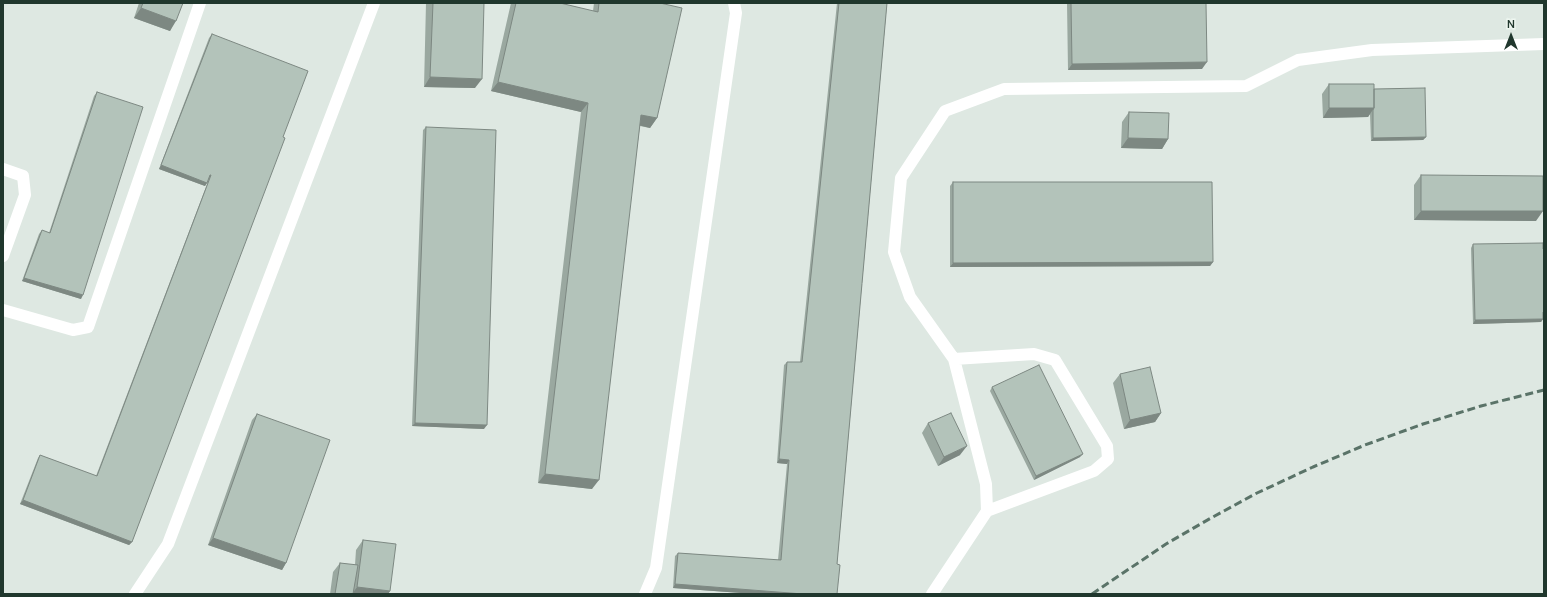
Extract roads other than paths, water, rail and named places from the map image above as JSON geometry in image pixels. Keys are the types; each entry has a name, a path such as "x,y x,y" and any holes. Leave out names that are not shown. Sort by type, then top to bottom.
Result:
{"lane":[{"path":"3,310 73,330 88,326 200,3"},
{"path":"135,594 168,544 374,3"},
{"path":"645,594 656,568 736,13 734,3"},
{"path":"932,594 987,511 986,484 954,359 910,297 894,252 901,178 945,111 1004,89 1246,86 1298,60 1372,50 1544,44"},
{"path":"3,169 23,176 25,194 3,256"},
{"path":"954,359 1034,354 1055,360 1107,446 1108,459 1094,471 987,511"}],"railway":[{"path":"1092,594 1166,544 1211,518 1257,493 1313,467 1365,445 1423,424 1481,406 1544,390"}]}
